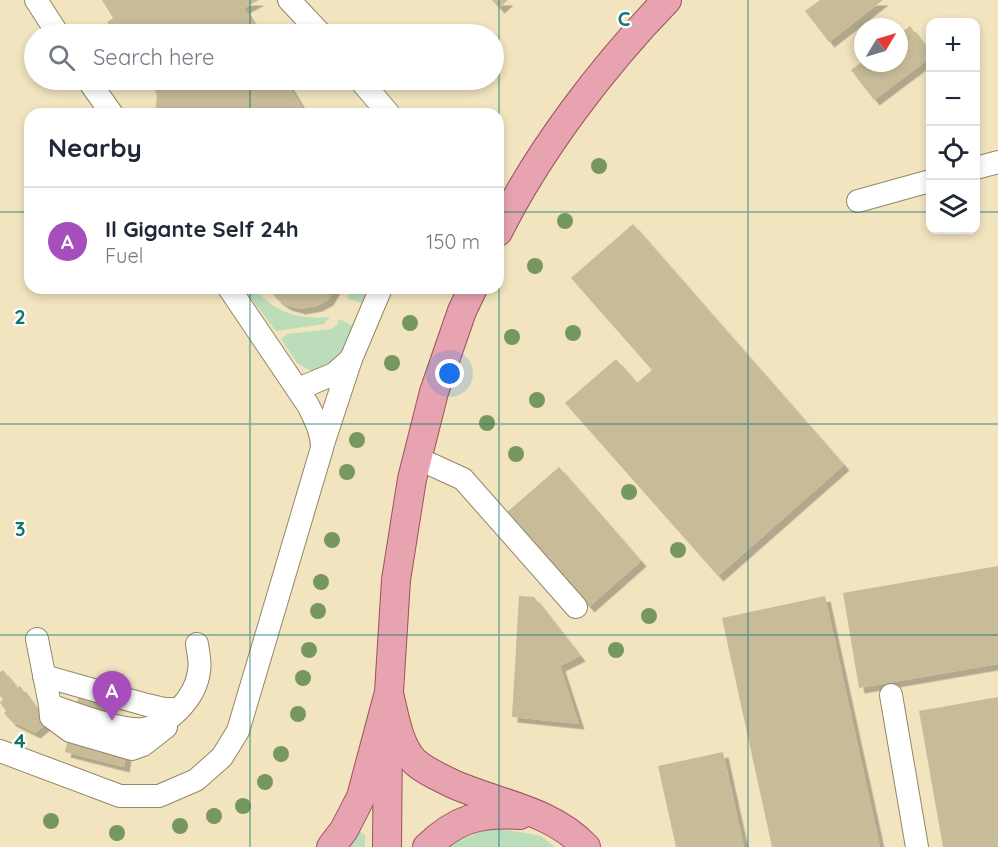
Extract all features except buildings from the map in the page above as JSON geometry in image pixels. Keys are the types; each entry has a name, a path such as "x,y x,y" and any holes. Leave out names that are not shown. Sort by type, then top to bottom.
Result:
{"main road":[{"path":"504,221 530,174 610,62 667,0"},
{"path":"387,847 389,692 396,580 415,469 434,392 470,294"},
{"path":"389,692 401,738 415,761 439,777 467,790 544,816 573,833 586,847"},
{"path":"331,847 344,830 361,797 389,692"},
{"path":"428,847 444,831 470,818 499,813 544,816"}],"street":[{"path":"36,0 52,24"},
{"path":"289,0 312,24"},
{"path":"95,90 108,108"},
{"path":"369,90 384,108"},
{"path":"980,167 998,162"},
{"path":"858,201 926,182"},
{"path":"233,294 298,389 317,423 322,448"},
{"path":"0,751 120,796 159,796 196,780 222,757 238,731 322,448 351,359 378,294"},
{"path":"298,389 334,374 351,359"},
{"path":"415,469 464,479 576,607"},
{"path":"38,639 48,695 70,731 132,749 143,745 194,689 200,670 197,644"},
{"path":"891,694 917,847"},
{"path":"48,695 168,717"}],"green space":[{"path":"248,294 260,294 270,304 298,316 330,317 324,324 276,331"},
{"path":"348,294 369,294 365,304 348,299"},
{"path":"339,319 357,328 345,357 313,372 297,363 281,339 288,334 331,329 337,325"},
{"path":"492,827 541,836 555,847 449,847 453,843"},
{"path":"359,831 365,835 365,847 344,847"}],"place":[{"name":"Il Gigante Self 24h","path":"112,721"}]}
